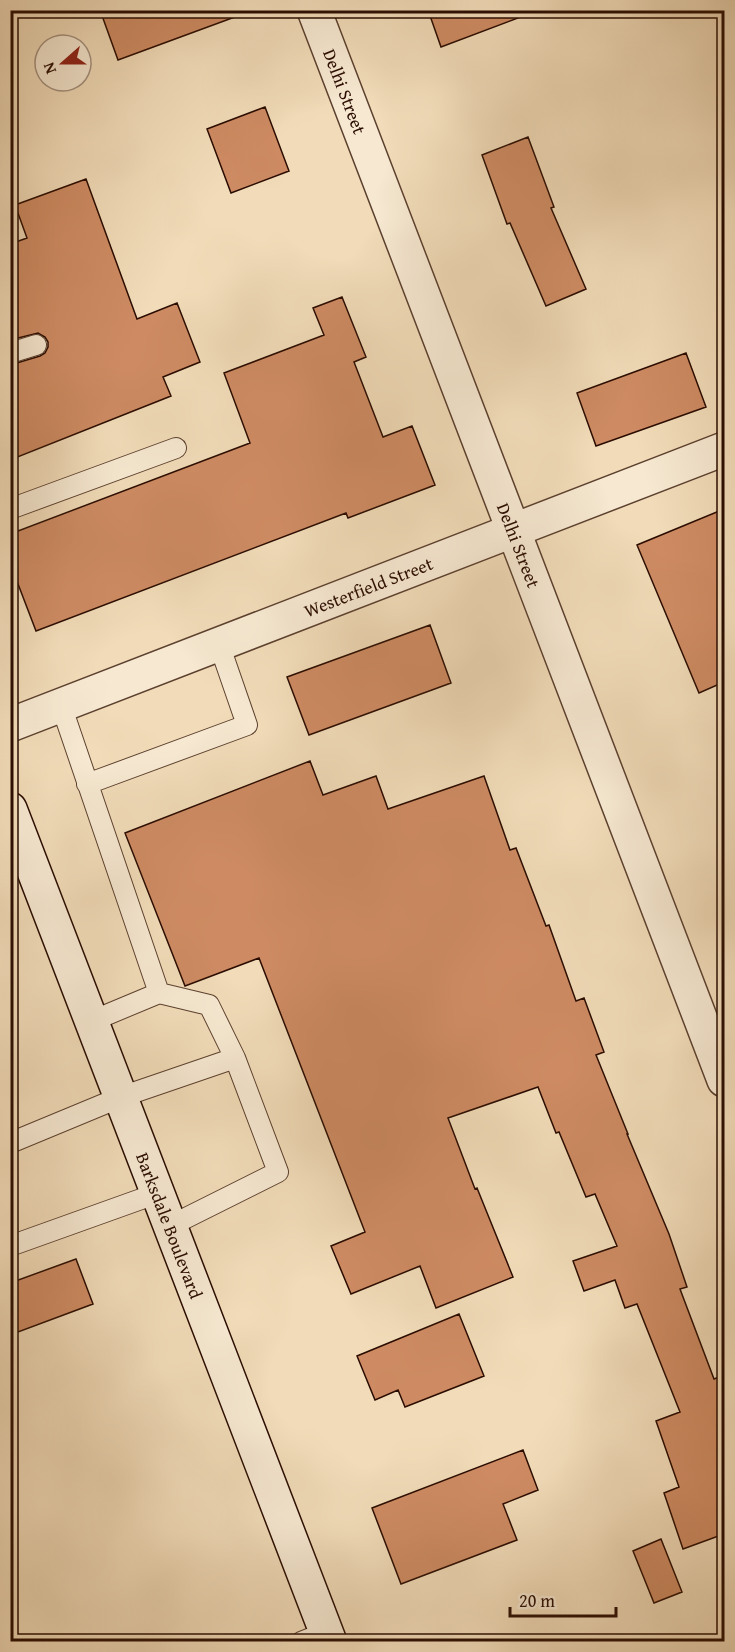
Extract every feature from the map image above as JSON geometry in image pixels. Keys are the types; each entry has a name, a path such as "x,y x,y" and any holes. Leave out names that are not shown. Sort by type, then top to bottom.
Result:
{"street":[{"name":"Delhi Street","path":"314,10 724,1080"},
{"name":"Westerfield Street","path":"10,724 724,449"},
{"name":"Barksdale Boulevard","path":"10,809 171,1226 319,1638"}],"lane":[{"path":"10,353 36,345"},
{"path":"10,509 176,448"},
{"path":"87,784 247,725 219,644"},
{"path":"61,705 159,993"},
{"path":"92,1021 159,993 209,1005 235,1058 278,1172 171,1226"},
{"path":"10,1143 121,1097 235,1058"},
{"path":"10,1246 158,1193"}],"building":[{"path":"100,10 242,10 243,14 118,60"},
{"path":"428,10 530,10 531,13 441,47"},
{"path":"265,107 289,171 231,193 207,129"},
{"path":"528,137 554,207 551,208 586,289 546,306 510,223 507,224 482,155"},
{"path":"86,179 137,319 177,303 200,362 163,377 171,396 10,460 10,365 40,356 48,347 45,337 38,333 10,340 10,244 27,238 15,205"},
{"path":"342,297 366,357 354,362 383,437 412,426 435,485 348,518 346,513 36,631 10,563 10,534 250,443 224,373 324,335 313,308"},
{"path":"686,353 706,407 596,446 577,393"},
{"path":"724,509 724,682 699,693 637,545"},
{"path":"430,625 451,683 309,735 287,677"},
{"path":"310,761 323,795 376,776 388,809 484,776 510,850 516,848 546,926 549,925 576,1001 584,998 604,1052 596,1055 669,1234 687,1287 680,1289 714,1379 719,1377 724,1393 724,1534 683,1549 664,1493 679,1487 656,1421 680,1412 637,1304 625,1308 615,1280 584,1291 573,1261 617,1246 595,1194 586,1197 559,1132 556,1133 538,1087 448,1118 475,1189 477,1188 513,1277 436,1308 420,1266 351,1294 331,1246 365,1232 259,958 185,986 125,833"},
{"path":"76,1259 93,1304 10,1335 10,1283"},
{"path":"459,1314 484,1376 405,1407 398,1390 375,1400 357,1356"},
{"path":"523,1450 538,1490 503,1504 517,1540 401,1584 372,1508"},
{"path":"661,1539 682,1592 654,1603 633,1551"}]}
